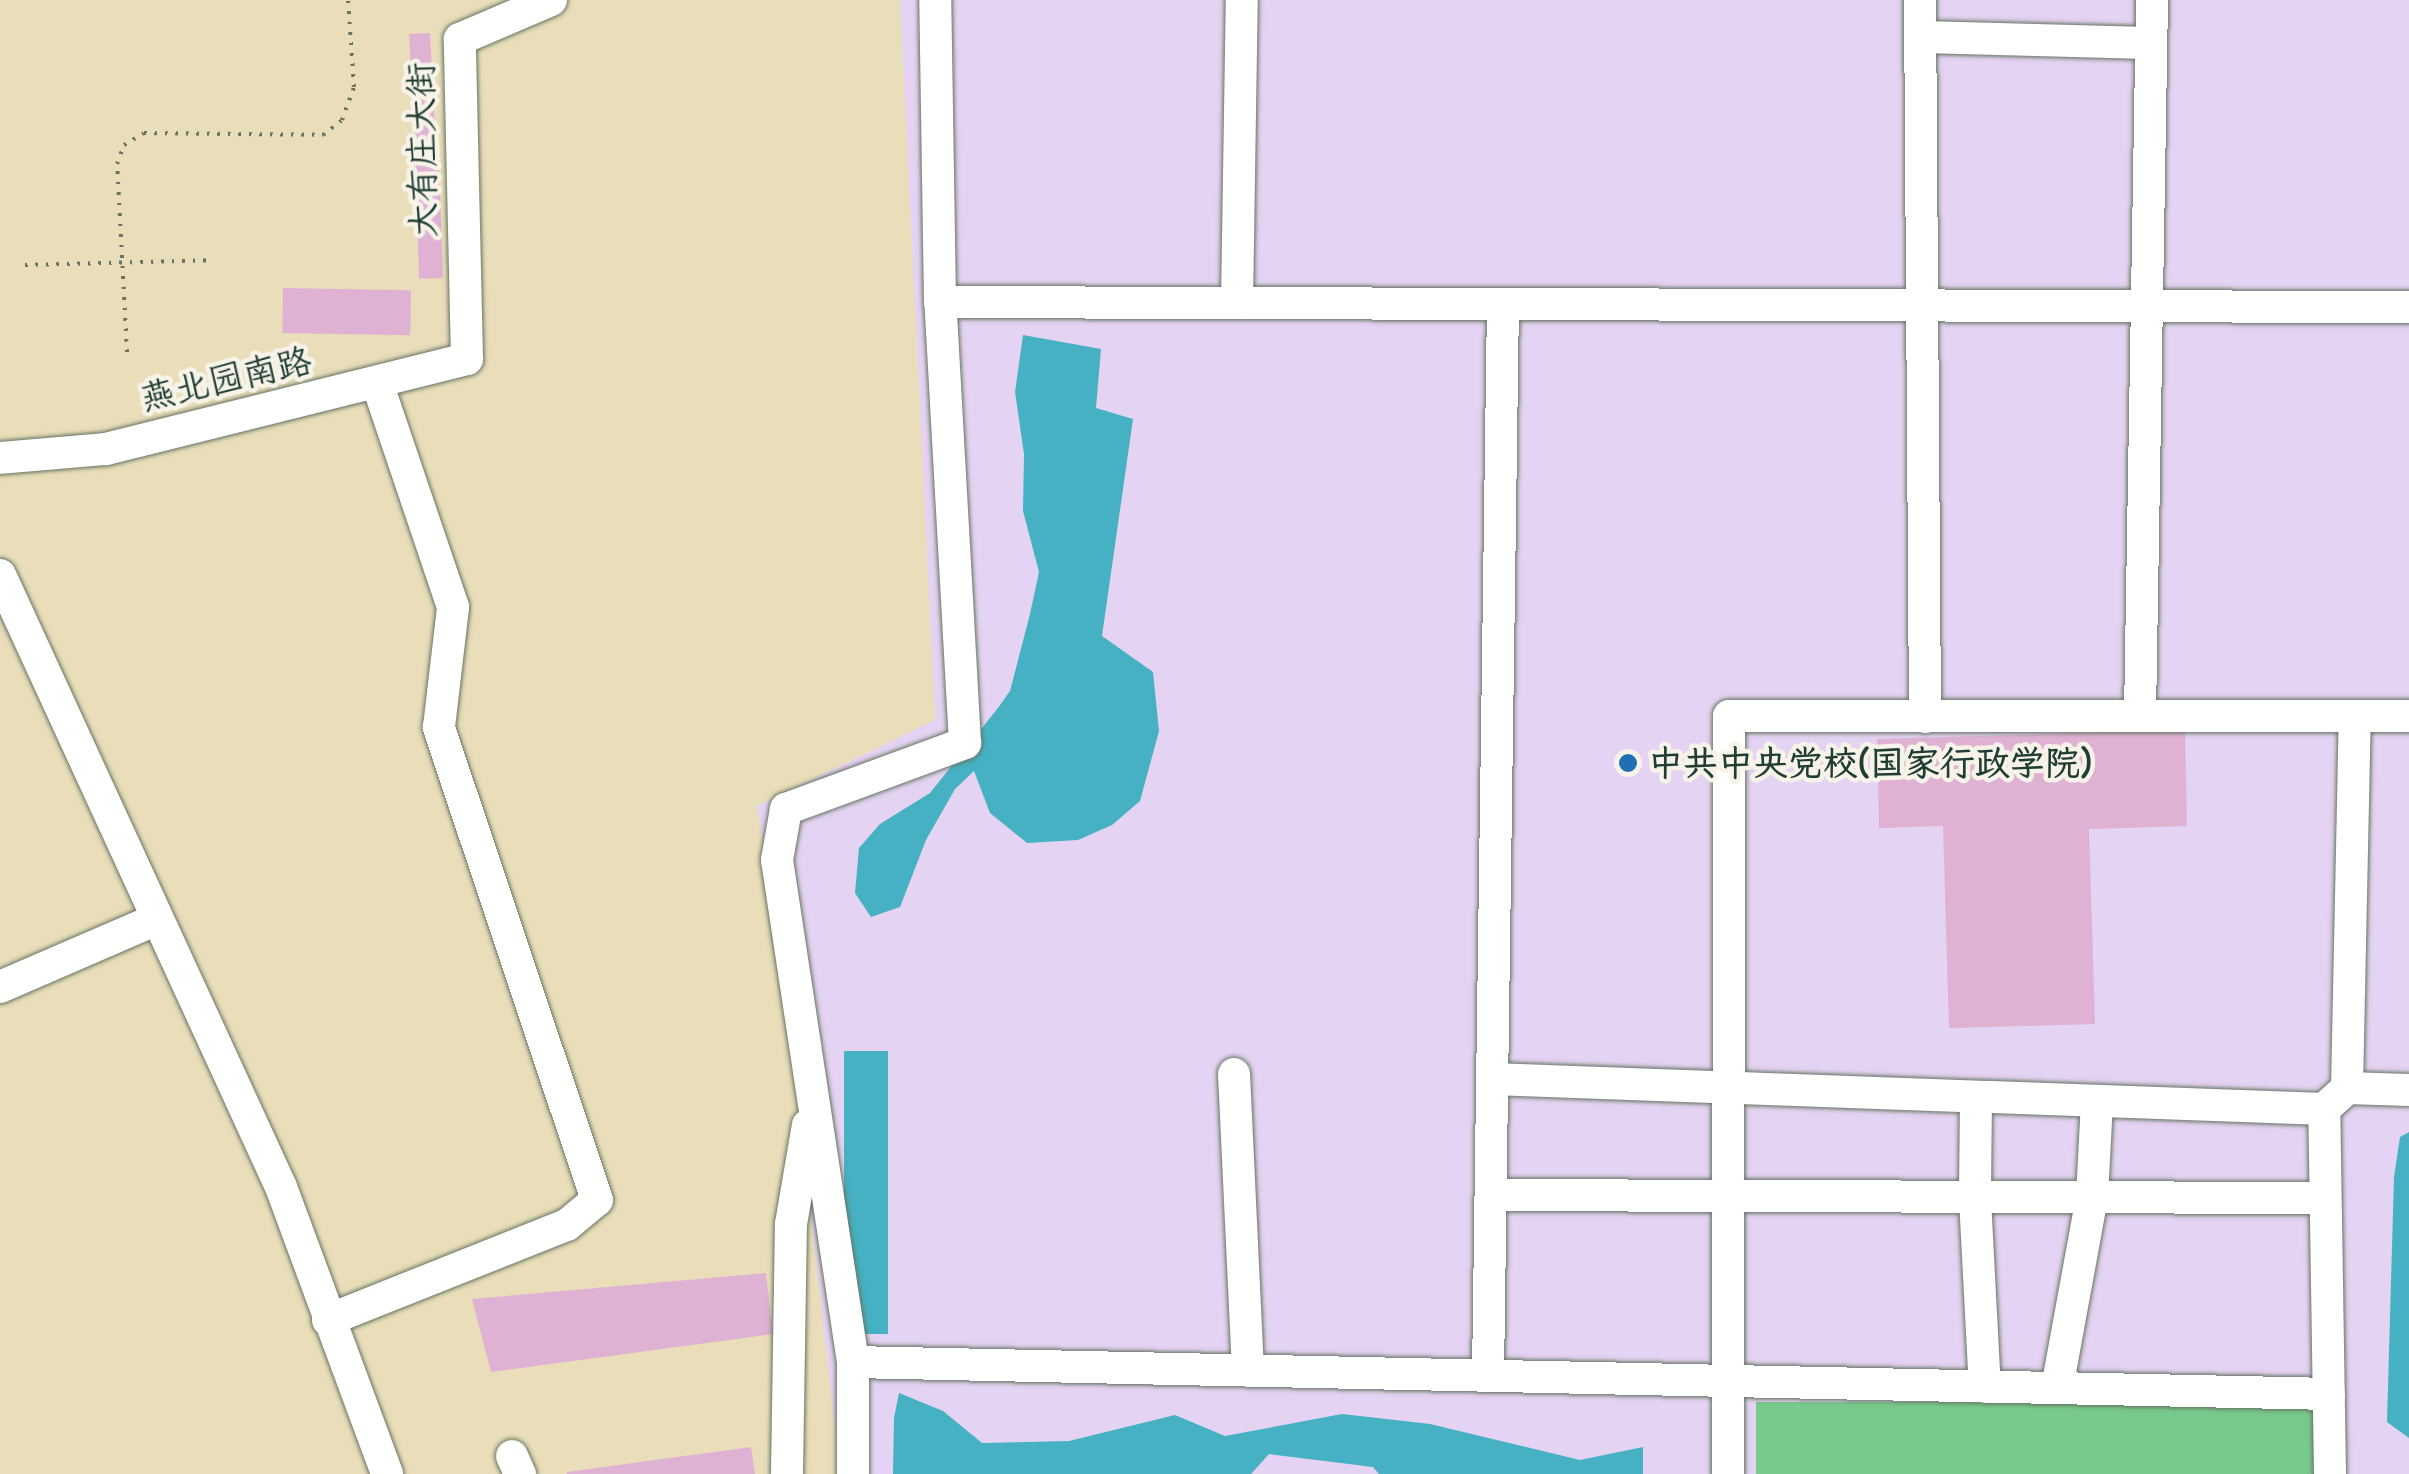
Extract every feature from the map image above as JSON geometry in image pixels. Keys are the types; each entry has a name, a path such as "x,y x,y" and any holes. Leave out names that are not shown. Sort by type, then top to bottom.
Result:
{"street":[{"name":"大有庄大街","path":"467,359 460,39 551,0"},
{"path":"853,1474 853,1362 777,860 786,809 965,742 940,302 936,0"},
{"path":"1238,303 1242,0"},
{"path":"1920,0 1925,717"},
{"path":"2140,716 2152,0"},
{"path":"1920,38 2151,42"},
{"path":"940,302 2409,307"},
{"path":"1488,1376 1503,304"},
{"name":"燕北园南路","path":"0,458 106,449 467,359"},
{"path":"328,1320 567,1225 598,1200 439,727 453,606 377,383"},
{"path":"0,575 280,1187 387,1474"},
{"path":"1728,1474 1730,716 2409,716"},
{"path":"2330,1474 2325,1198 2335,1099 2355,716"},
{"path":"0,988 157,918"},
{"path":"1234,1074 1248,1371"},
{"path":"1492,1078 2096,1101 2335,1099 2409,1090"},
{"path":"787,1474 791,1224 813,1096"},
{"path":"1976,1097 1974,1198 1986,1387"},
{"path":"2056,1388 2092,1197 2096,1101"},
{"path":"1491,1196 2325,1198"},
{"path":"853,1362 2329,1394"}],"path":[{"path":"127,352 117,164 124,145 144,133 323,135 342,120 354,87 348,0"},
{"path":"25,266 210,260"}],"shaded area":[{"name":"中共中央党校(国家行政学院)","path":"900,0 2409,0 2409,1474 840,1474 783,969 757,806 935,720"}],"green space":[{"path":"1756,1402 2319,1402 2319,1474 1756,1474"}],"water":[{"path":"1023,335 1101,349 1096,408 1133,419 1102,636 1153,672 1159,731 1140,801 1112,825 1078,840 1027,843 990,813 974,771 955,789 926,840 900,907 871,917 855,893 859,848 880,824 930,793 1010,691 1039,572 1023,511 1024,454 1015,392"},
{"path":"844,1051 888,1051 888,1334 844,1334"},
{"path":"2409,1132 2409,1438 2387,1422 2394,1177 2400,1137"},
{"path":"899,1393 943,1411 982,1443 1069,1441 1175,1415 1225,1436 1342,1414 1430,1424 1580,1460 1643,1447 1643,1474 1379,1474 1373,1467 1269,1454 1251,1474 893,1474 894,1418"}],"building":[{"path":"430,33 436,153 415,154 409,34"},
{"path":"439,161 443,278 419,279 415,162"},
{"path":"283,288 411,290 410,335 282,333"},
{"path":"2185,730 2187,826 2089,829 2095,1024 1949,1028 1943,826 1879,828 1877,739"},
{"path":"766,1273 773,1334 491,1372 472,1299"},
{"path":"751,1447 755,1474 567,1474 567,1472"}],"place":[{"name":"中共中央党校(国家行政学院)","path":"1628,763"}]}
